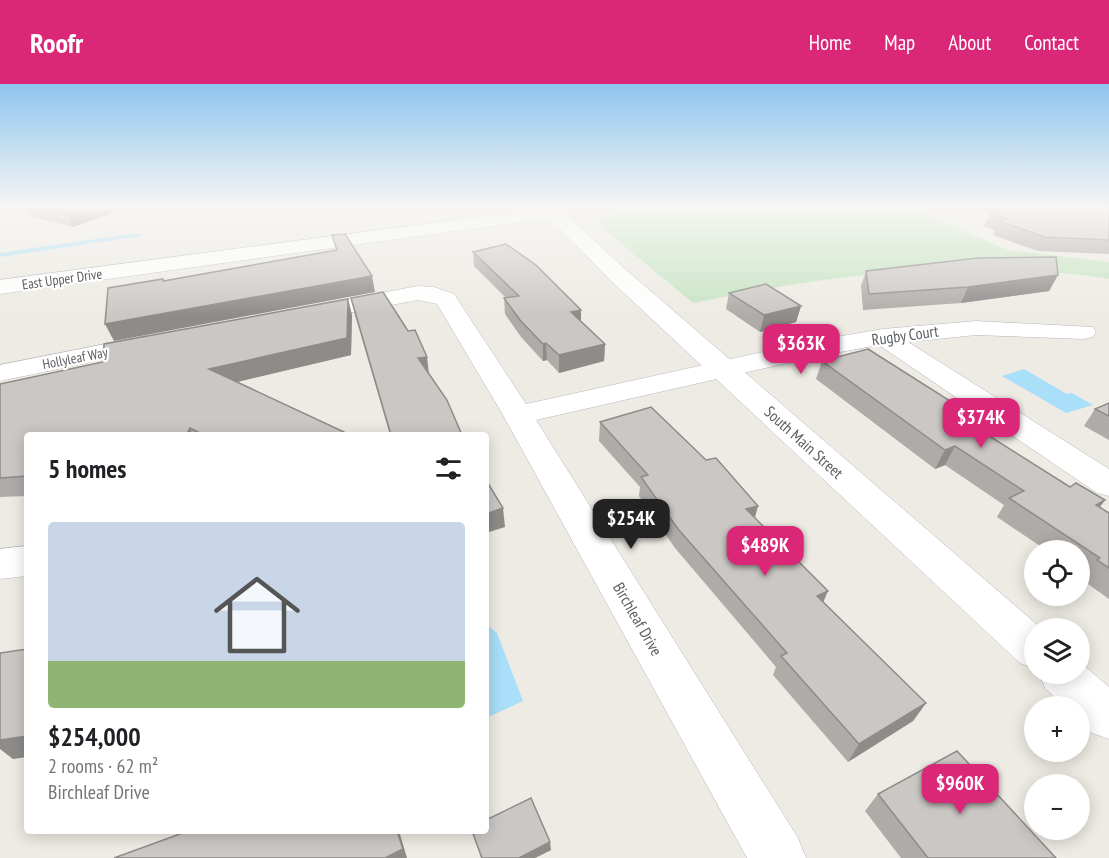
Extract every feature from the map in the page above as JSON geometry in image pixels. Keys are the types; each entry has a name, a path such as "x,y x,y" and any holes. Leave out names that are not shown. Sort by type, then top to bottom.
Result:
{"street":[{"name":"East Upper Drive","path":"0,287 308,244"},
{"name":"South Main Street","path":"591,244 617,274 1024,640"},
{"name":"Birchleaf Drive","path":"278,320 418,293 434,294 446,299 518,415 778,858"},
{"name":"Rugby Court","path":"518,415 724,369 883,337 976,328 1084,332"},
{"path":"883,337 1109,484"},
{"name":"Hollyleaf Way","path":"0,373 174,339"},
{"path":"0,564 24,561"},
{"path":"1072,684 1109,717"}],"green space":[{"path":"622,244 995,244 1008,250 1109,262 1109,279 1057,272 1004,269 900,272 797,284 693,303"}],"water":[{"path":"1024,369 1067,394 1072,393 1093,405 1066,413 1002,376"},
{"path":"489,626 497,633 523,701 489,717"}],"building":[{"path":"335,244 352,244 372,276 105,324 108,288 163,279 163,281 337,250"},
{"path":"506,244 536,265 581,310 571,312 605,344 559,355 546,343 543,344 520,320 504,298 519,296 473,252"},
{"path":"1056,257 1058,275 968,287 869,294 866,271 978,258"},
{"path":"766,284 801,306 764,315 729,293"},
{"path":"383,292 408,331 415,330 427,357 418,358 447,400 461,432 390,432 351,298"},
{"path":"348,299 347,338 209,369 344,432 198,432 190,428 188,432 24,432 24,476 0,478 0,384 103,362 104,344"},
{"path":"868,349 996,430 986,434 1070,487 1076,483 1105,500 1096,505 1109,513 1109,568 1097,560 1100,558 1090,551 1090,540 1073,540 1009,498 1024,491 955,446 945,450 822,361"},
{"path":"1109,403 1109,416 1095,409"},
{"path":"651,407 706,460 716,458 758,506 746,509 828,591 817,596 926,703 859,744 781,656 787,653 678,529 641,477 648,475 600,422"},
{"path":"489,485 503,508 489,513"},
{"path":"24,649 24,736 0,740 0,653"},
{"path":"957,751 1024,823 1024,840 1039,840 1056,858 928,858 878,794"},
{"path":"531,798 550,842 519,858 482,858 473,834 489,834 489,819"},
{"path":"180,834 398,834 403,849 385,858 114,858"}],"waterway":[{"path":"0,255 75,244"}]}
